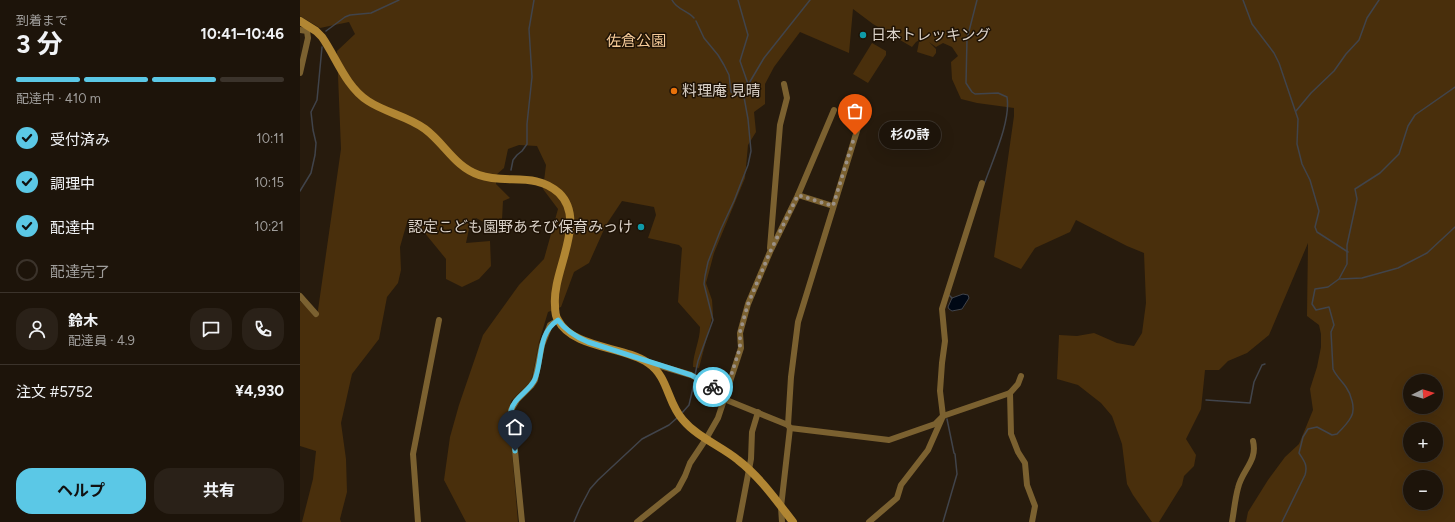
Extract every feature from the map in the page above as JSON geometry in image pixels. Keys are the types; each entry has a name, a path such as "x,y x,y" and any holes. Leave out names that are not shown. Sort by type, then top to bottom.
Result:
{"street":[{"path":"300,21 316,31 322,37 359,94 375,105 425,129 455,160 467,169 480,176 490,178 539,181 549,186 563,198 570,216 570,228 555,288 554,299 558,320 564,328 575,336 588,342 637,357 647,362 696,378 724,397 789,426 889,440 935,424 943,416 1010,392 1018,384 1021,376"},
{"path":"300,30 307,31 308,38 300,74"},
{"path":"770,252 780,125 787,98 784,84"},
{"path":"637,522 678,489 690,463 718,418 740,348 740,332 748,304 770,252 798,195 834,110"},
{"path":"782,522 781,507 798,322 860,121"},
{"path":"869,522 897,498 901,485 928,450 943,416 940,391 945,341 942,309 982,183"},
{"path":"798,195 833,206"},
{"path":"300,296 316,314"},
{"path":"418,522 413,454 439,320"},
{"path":"522,522 511,410 517,400 535,380 542,345 550,325 558,320"},
{"path":"647,362 663,378 680,416 691,428 750,469 763,483 793,522"},
{"path":"1010,392 1011,434 1018,452 1025,463 1027,484 1035,506 1032,522"},
{"path":"739,522 750,469 752,432 758,412"},
{"path":"1232,522 1238,486 1255,449 1253,441"}],"green space":[{"name":"佐倉公園","path":"300,0 1455,0 1455,522 1246,522 1248,512 1268,480 1285,457 1299,444 1313,410 1310,389 1321,347 1321,334 1319,325 1307,316 1308,243 1269,335 1247,353 1228,361 1219,370 1205,370 1201,409 1186,439 1196,455 1194,466 1184,476 1182,485 1159,522 1152,522 1127,484 1122,444 1112,416 1101,403 1078,385 1057,379 1059,335 1077,336 1094,333 1117,343 1134,346 1142,333 1146,303 1144,253 1076,220 1070,232 1035,248 1021,269 994,257 1014,108 977,103 961,99 952,79 951,62 958,56 952,47 943,43 936,47 929,42 936,49 936,53 933,57 917,52 919,42 924,39 923,38 916,42 912,47 873,24 853,9 849,53 800,32 774,67 765,84 765,104 754,112 756,132 748,145 745,178 714,253 706,283 712,300 713,314 699,368 693,367 700,327 678,302 682,248 679,245 648,238 656,215 654,207 622,201 606,225 589,263 574,272 561,307 548,312 539,342 531,382 511,401 509,417 518,522 466,522 444,480 450,437 459,405 483,335 519,285 544,259 558,209 543,189 546,165 537,146 519,145 508,149 504,168 496,175 496,184 510,198 503,201 502,220 495,228 476,218 470,224 466,243 490,241 491,266 479,279 462,287 446,279 446,259 415,221 408,219 400,247 401,270 398,283 387,297 379,339 352,374 341,423 346,459 347,492 340,519 341,522 302,522 313,479 316,451 300,446 300,301 317,317 341,149 337,51 355,34 349,22 320,28 300,16"},
{"path":"872,43 886,51 886,55 868,83 853,74"}],"shaded area":[{"path":"963,294 968,295 969,298 962,309 952,311 949,309 948,307 952,298"}],"waterway":[{"path":"326,31 345,17 350,15 371,13 399,0"},
{"path":"511,170 513,160 527,144 527,124 532,77 529,29 534,0"},
{"path":"672,0 679,8 694,18"},
{"path":"738,0 748,35 740,61 748,84"},
{"path":"695,375 698,361 713,320 704,284 708,262 748,165 751,151 744,97 748,85 764,58 810,0"},
{"path":"977,0 967,39 966,83 975,94 998,93 1007,97 1008,107 1004,128 985,182"},
{"path":"1243,0 1252,24 1274,53 1279,63 1298,119 1297,144 1302,164 1310,180 1319,211 1315,227 1317,232 1348,252"},
{"path":"1296,111 1311,93 1334,71 1346,54 1359,40 1367,18 1379,0"},
{"path":"696,21 704,38 718,55 729,75 731,92 743,97"},
{"path":"300,191 311,173 315,155 316,143 311,112 317,100 322,47"},
{"path":"1282,522 1306,472 1306,466 1299,453 1303,437 1308,429 1317,427 1332,435 1337,434 1350,419 1353,410 1350,394 1333,369 1331,332 1334,325 1329,307 1316,310 1312,304 1315,289 1328,287 1339,279 1347,264 1347,245 1357,199 1355,189 1380,173 1399,154 1408,126 1415,115 1455,87"},
{"path":"1340,279 1362,278 1398,268 1427,253 1455,227"},
{"path":"949,295 952,298"},
{"path":"1206,400 1250,403 1254,382 1262,365 1265,364"},
{"path":"681,414 689,405 695,379"},
{"path":"574,522 590,489 598,480 642,439 669,425 677,418"},
{"path":"943,522 957,474 955,454 947,419"}],"way so far":[{"path":"713,387 725,394 740,348 740,332 748,304 770,252 798,195 833,206 855,135"}],"place":[{"name":"日本トレッキング","path":"863,35"},
{"name":"料理庵 見晴","path":"674,91"},
{"name":"杉の詩","path":"855,135"},
{"name":"認定こども園野あそび保育みっけ","path":"641,227"}],"route":[{"path":"515,451 511,410 517,400 535,380 542,345 550,325 558,320 564,328 575,336 588,342 691,375 713,387"}]}
